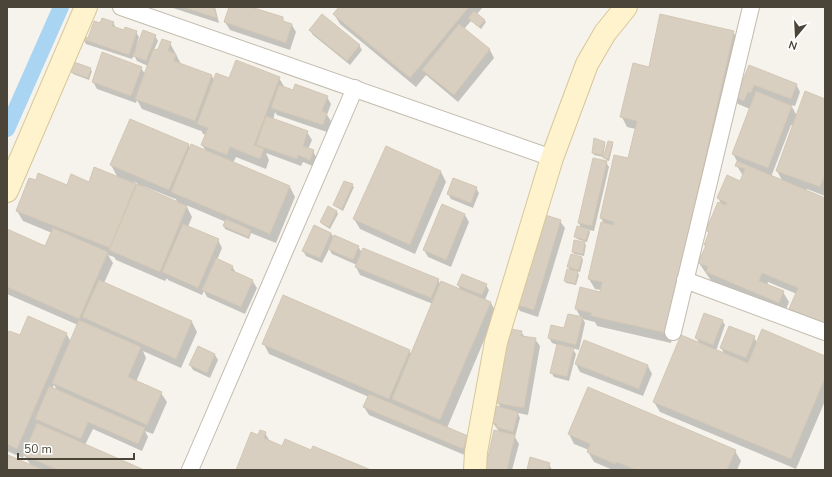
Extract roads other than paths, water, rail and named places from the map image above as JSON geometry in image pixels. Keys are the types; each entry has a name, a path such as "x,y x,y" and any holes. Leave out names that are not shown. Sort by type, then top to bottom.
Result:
{"street":[{"path":"7,191 86,7"},
{"path":"121,7 552,158"},
{"path":"476,470 476,452 496,342 552,158 587,64 605,33 626,7"},
{"path":"673,332 751,7"},
{"path":"190,470 355,88"},
{"path":"685,280 825,332"}],"waterway":[{"path":"7,129 61,7"}]}
